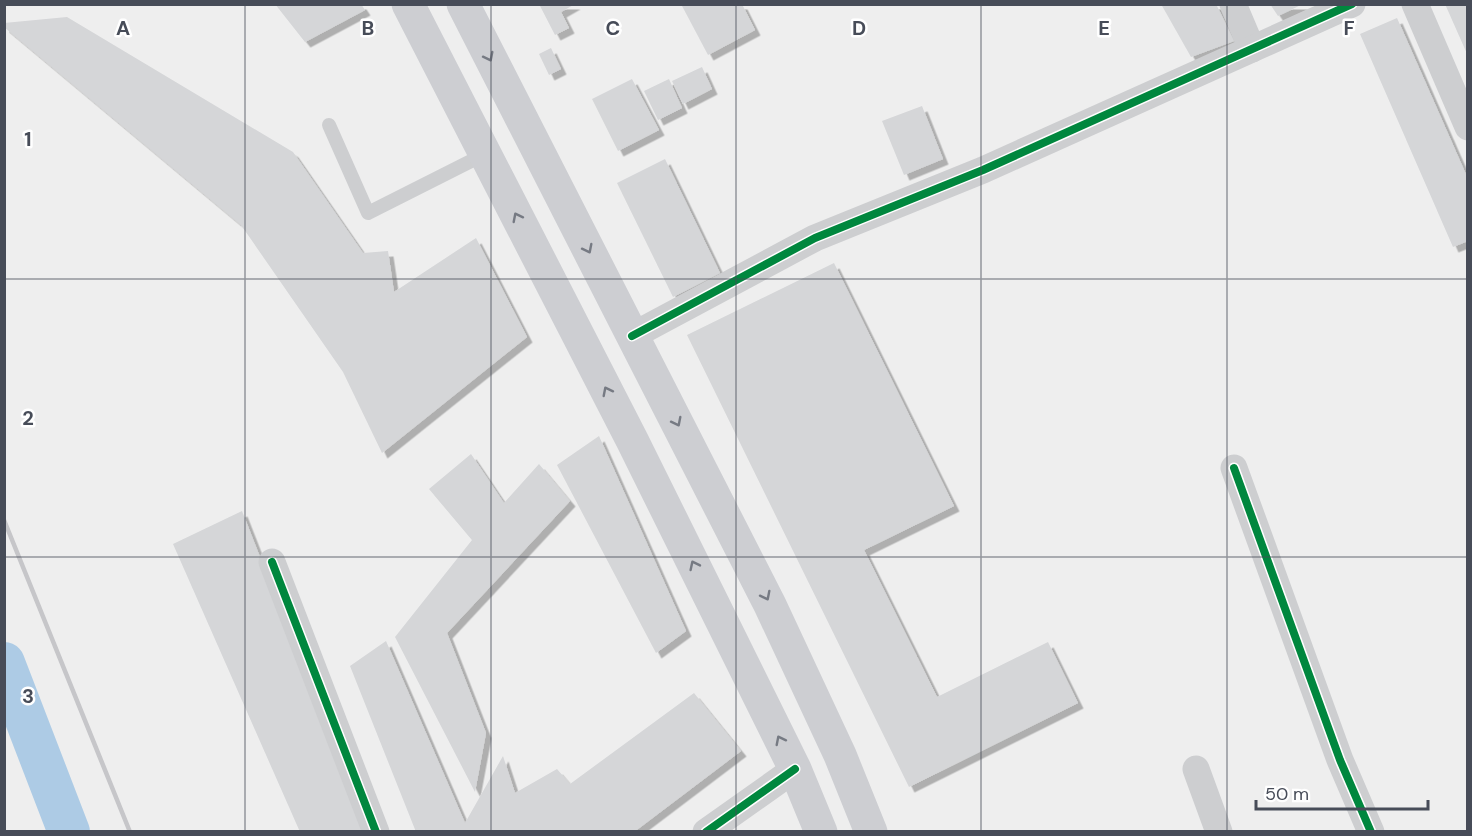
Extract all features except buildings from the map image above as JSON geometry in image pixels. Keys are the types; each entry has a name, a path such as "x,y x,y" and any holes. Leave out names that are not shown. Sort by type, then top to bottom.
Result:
{"main road":[{"path":"408,4 632,440 795,769 821,831"},
{"path":"463,4 770,605 840,755 871,831"}],"street":[{"path":"1233,4 1252,49"},
{"path":"632,336 815,238 983,170 1352,4"},
{"path":"1415,4 1467,127"},
{"path":"1234,468 1324,716 1371,831"},
{"path":"272,561 376,831"},
{"path":"706,831 795,769"},
{"path":"1196,769 1220,831"}],"lane":[{"path":"329,125 368,213 485,154"}],"waterway":[{"path":"4,663 69,832"}],"railway":[{"path":"4,520 130,832"}],"cycle path":[{"path":"632,336 815,238 983,170 1352,4"},
{"path":"1234,468 1340,760 1371,832"},
{"path":"272,562 376,832"},
{"path":"706,832 795,769"}]}
